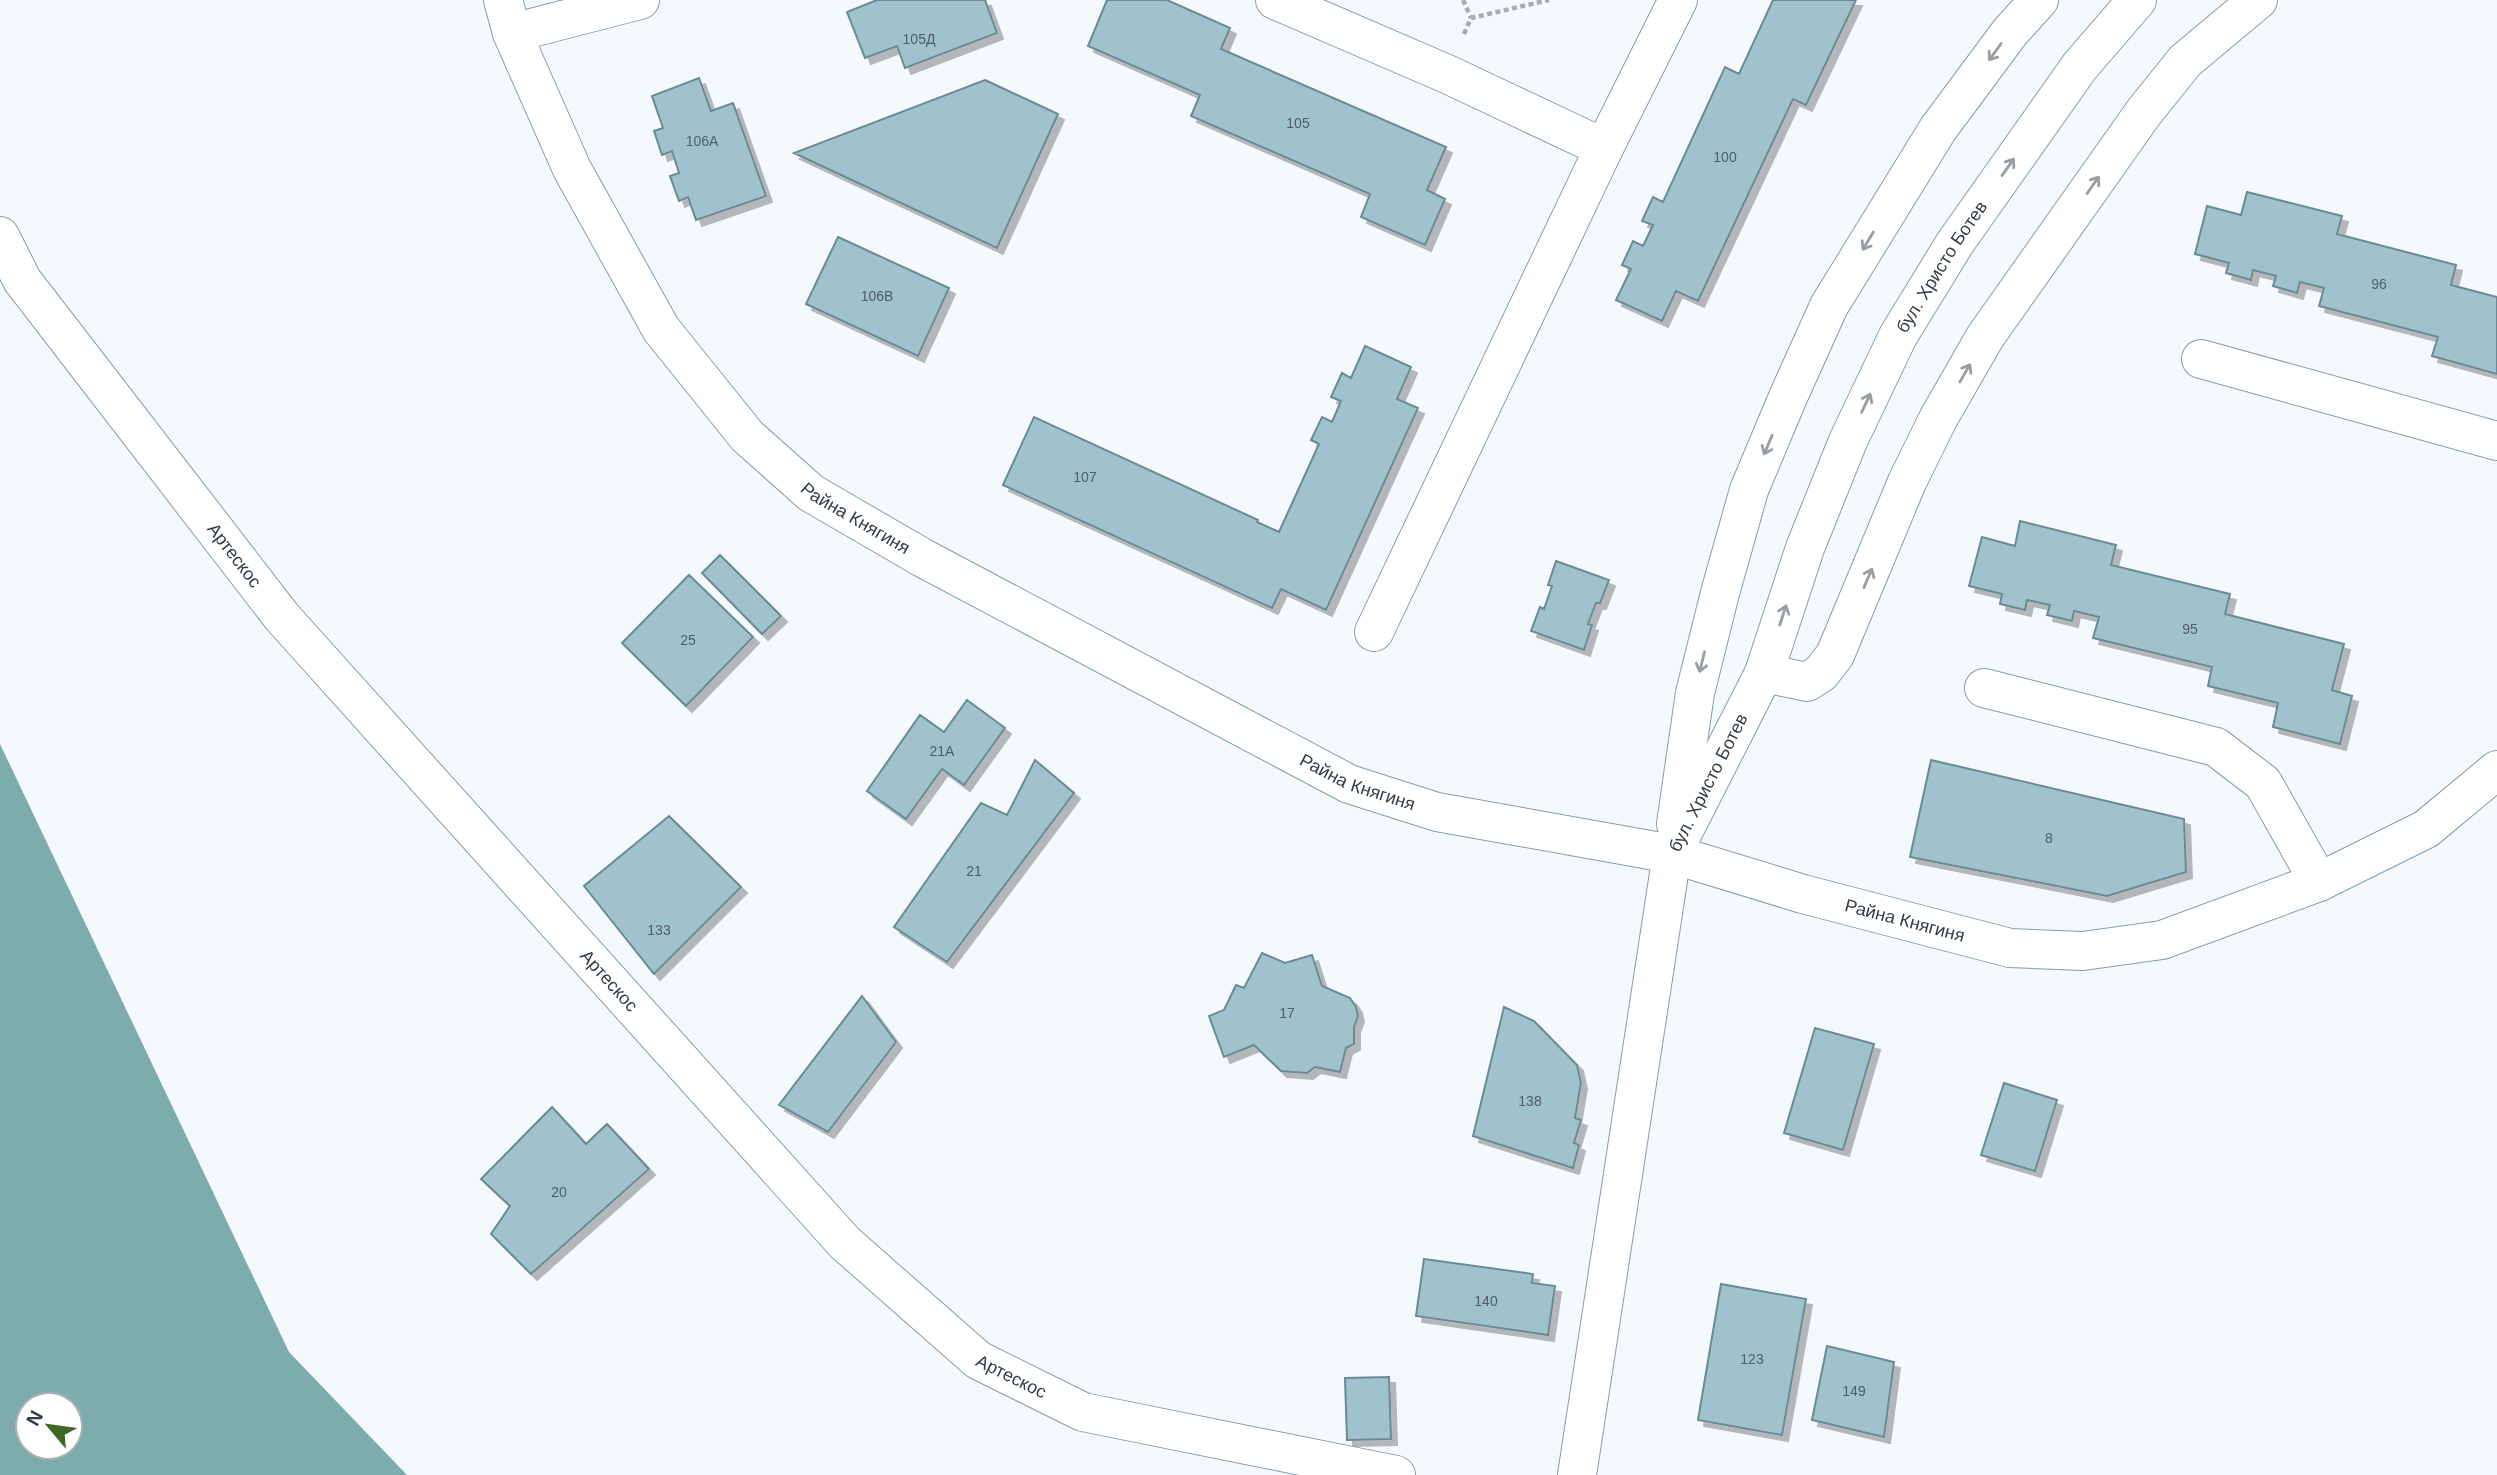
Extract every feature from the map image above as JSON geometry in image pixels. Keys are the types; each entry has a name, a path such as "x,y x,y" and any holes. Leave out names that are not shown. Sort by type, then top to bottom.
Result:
{"street":[{"path":"508,16 640,0"},
{"path":"1275,0 1447,74 1604,148"},
{"path":"1374,632 1604,148 1678,0"},
{"name":"бул. Христо Ботев","path":"1672,854 1698,680 1749,490 1788,397 1829,306 1938,129 2010,32 2039,0"},
{"name":"бул. Христо Ботев","path":"1672,854 1764,673 1805,548 1848,441 1898,336 1955,243 2066,86 2137,0"},
{"path":"1764,673 1807,682 1821,673 1835,655 1917,461 1985,337 2144,112 2185,61 2258,0"},
{"name":"Райна Княгиня","path":"508,16 572,169 661,329 747,436 811,493 923,558 1349,784 1437,812 1672,854 1803,894 2010,947 2083,951 2162,940 2319,882 2426,829 2497,770"},
{"name":"Артескос","path":"0,236 22,280 282,617 845,1243 978,1360 1083,1412 1396,1475"},
{"path":"2201,359 2497,440"},
{"path":"1984,688 2216,747 2263,783 2319,882"},
{"path":"1577,1475 1672,854"}],"path":[{"path":"1447,74 1471,18 1463,0"},
{"path":"1471,18 1549,0"}],"water":[{"path":"0,744 289,1352 407,1475 0,1475"}],"building":[{"path":"877,0 985,0 997,33 905,68 897,46 865,58 847,12"},
{"path":"1107,0 1167,0 1230,28 1221,49 1446,147 1427,190 1445,199 1425,245 1361,217 1370,194 1191,116 1200,95 1088,46"},
{"path":"1773,0 1856,0 1806,105 1793,99 1698,301 1676,291 1662,321 1616,300 1631,269 1622,265 1633,241 1643,246 1653,225 1642,221 1653,197 1663,202 1725,67 1739,74"},
{"path":"699,78 711,111 733,103 766,196 696,220 688,197 679,201 670,176 679,173 672,151 662,155 654,131 663,128 652,96"},
{"path":"985,80 1058,114 997,248 794,153"},
{"path":"2247,192 2342,216 2337,234 2456,265 2451,285 2497,297 2497,374 2432,356 2438,337 2319,306 2324,288 2300,282 2297,293 2273,286 2276,276 2253,270 2251,280 2226,273 2229,263 2195,254 2207,206 2241,215"},
{"path":"838,237 949,288 918,356 806,304"},
{"path":"1365,346 1411,367 1397,399 1418,408 1326,610 1281,589 1272,608 1003,485 1034,417 1279,532 1319,444 1311,440 1322,417 1332,422 1341,401 1331,397 1342,373 1351,378"},
{"path":"2020,521 2116,545 2111,565 2230,594 2225,614 2344,644 2332,690 2352,696 2340,744 2273,727 2278,703 2208,686 2212,667 2093,638 2099,617 2074,611 2072,621 2047,615 2050,605 2027,600 2025,610 2000,604 2002,594 1969,586 1982,537 2015,546"},
{"path":"720,555 781,616 762,634 702,573"},
{"path":"1556,561 1609,580 1588,624 1592,625 1584,650 1531,631 1540,607 1544,609 1552,586 1548,585"},
{"path":"689,575 753,637 686,706 622,643"},
{"path":"967,700 1005,728 964,785 942,769 906,819 867,791 920,715 944,732"},
{"path":"1035,760 1074,793 947,962 894,927 981,803 1007,815"},
{"path":"1931,760 2184,819 2186,872 2107,896 1910,857"},
{"path":"669,816 741,887 654,974 584,886"},
{"path":"1262,953 1285,963 1312,955 1322,986 1350,998 1356,1007 1358,1016 1354,1027 1354,1044 1346,1048 1340,1072 1315,1067 1307,1073 1281,1071 1254,1045 1224,1057 1209,1016 1224,1010 1236,985 1244,988"},
{"path":"862,996 896,1042 828,1132 779,1105"},
{"path":"1504,1007 1534,1021 1577,1065 1581,1083 1575,1118 1581,1120 1574,1143 1579,1145 1573,1168 1473,1136"},
{"path":"1815,1028 1874,1044 1843,1150 1784,1133"},
{"path":"2004,1083 2057,1100 2035,1171 1981,1155"},
{"path":"552,1107 586,1144 607,1124 649,1169 531,1274 491,1234 510,1206 481,1179"},
{"path":"1424,1259 1533,1274 1532,1283 1555,1286 1548,1335 1416,1316"},
{"path":"1721,1284 1806,1299 1782,1435 1698,1420"},
{"path":"1827,1346 1894,1362 1884,1437 1812,1420"},
{"path":"1389,1377 1391,1439 1347,1440 1345,1378"}]}
